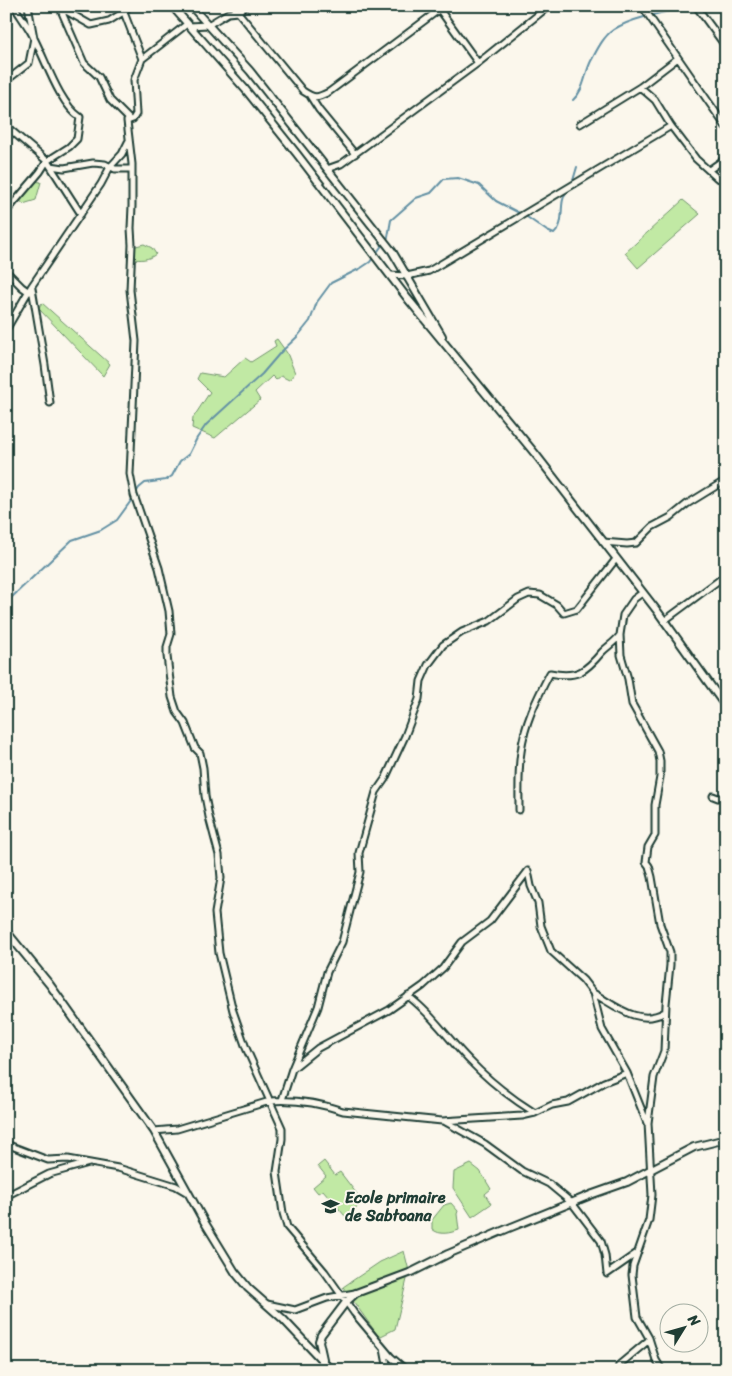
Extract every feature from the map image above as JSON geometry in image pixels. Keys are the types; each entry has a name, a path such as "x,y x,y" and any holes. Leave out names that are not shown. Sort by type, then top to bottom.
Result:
{"street":[{"path":"6,212 40,172 77,139 80,116 73,112 60,92 34,38 14,6"},
{"path":"6,82 29,64 34,38 28,6"},
{"path":"172,6 245,89 390,276 537,456 664,621 726,707"},
{"path":"191,6 250,70 392,251 451,350"},
{"path":"234,6 303,91 318,97 329,92 441,7 478,63"},
{"path":"246,6 238,12 228,13 208,25 188,25 142,60 134,80 136,114 127,121 132,169 130,290 136,341 130,474 134,495 159,568 167,602 170,634 167,656 172,698 195,748 200,753 203,768 208,817 219,855 221,878 215,913 219,953 246,1048 282,1128 277,1172 284,1220 287,1227 325,1272 384,1349 406,1370"},
{"path":"327,169 341,164 355,154 478,63 549,6"},
{"path":"642,6 726,127"},
{"path":"696,6 726,47"},
{"path":"59,7 91,25 109,21 127,9 142,60"},
{"path":"59,7 84,63 99,77 110,100 130,120"},
{"path":"580,124 640,87 678,58"},
{"path":"640,87 655,100 671,126 696,159 718,178 726,181"},
{"path":"310,95 319,110 355,154"},
{"path":"6,126 49,164 81,214"},
{"path":"390,276 407,276 429,271 671,126"},
{"path":"6,330 30,290 101,184 110,167 122,154 128,142"},
{"path":"708,170 726,158"},
{"path":"49,164 64,168 105,164 115,169 132,169"},
{"path":"6,271 22,287 30,290"},
{"path":"30,290 45,365 50,403"},
{"path":"603,542 636,543 652,528 726,480"},
{"path":"282,1100 292,1069 318,1007 327,972 342,942 360,872 359,854 376,792 385,779 405,736 419,699 421,681 428,665 443,646 462,632 489,621 529,594 540,595 557,605 564,613 577,609 616,559"},
{"path":"664,621 726,575"},
{"path":"642,593 634,599 623,615 620,635 621,655 628,678 632,704 658,751 660,761 660,777 655,804 655,835 648,847 646,862 652,877 660,924 670,952 664,1051 654,1078 648,1123 652,1195 648,1220 632,1274 637,1316 662,1370"},
{"path":"519,810 520,754 523,740 537,699 550,673 572,675 583,672 592,666 620,635"},
{"path":"713,796 718,798 726,796"},
{"path":"292,1069 318,1048 389,1010 444,968 462,942 490,921 528,872 530,886 538,903 541,926 552,951 593,992 632,1016 650,1018 666,1012"},
{"path":"6,930 50,985 154,1131 235,1272 248,1288 331,1370"},
{"path":"593,992 602,1029 627,1073 648,1123"},
{"path":"408,996 423,1007 470,1061 507,1095 535,1113"},
{"path":"154,1131 177,1129 270,1101 282,1100 318,1104 343,1111 442,1121 522,1116 535,1113 552,1105 568,1102 604,1082 627,1073"},
{"path":"442,1121 485,1144 522,1170 549,1184 572,1203 601,1241 607,1274 638,1253"},
{"path":"266,1304 295,1310 327,1298 344,1299 412,1272 463,1247 593,1194 620,1185 694,1147 726,1139"},
{"path":"6,1144 48,1160 68,1159 118,1168 176,1186 188,1193"},
{"path":"6,1196 49,1174 92,1162"},
{"path":"324,1361 319,1341 321,1334 344,1299"},
{"path":"618,1370 619,1365 649,1340"},
{"path":"384,1349 388,1370"}],"green space":[{"path":"33,181 41,182 36,200 23,204 19,199"},
{"path":"683,200 700,214 638,268 625,253"},
{"path":"144,244 152,248 156,254 145,259 132,259 132,247"},
{"path":"42,303 110,364 103,376 38,308"},
{"path":"277,339 287,353 295,373 289,380 281,376 276,380 272,376 255,392 260,400 215,438 192,428 193,418 210,392 197,379 200,373 224,377 245,358 251,362 276,346 274,341"},
{"path":"324,1161 335,1175 340,1172 363,1202 345,1216 323,1190 318,1193 313,1187 326,1176 318,1166"},
{"path":"471,1164 480,1171 491,1189 485,1194 491,1204 472,1217 453,1188 454,1172"},
{"path":"451,1203 458,1211 459,1230 438,1233 432,1229 432,1220 444,1205"},
{"path":"404,1251 409,1271 395,1329 379,1337 343,1287 380,1262"}],"waterway":[{"path":"573,100 580,91 598,48 606,36 613,30 631,21 696,6"},
{"path":"572,184 577,167"},
{"path":"135,494 145,483 166,480 172,476 180,461 189,454 206,425 262,374 298,336 310,321 317,302 331,283 370,262 388,237 391,220 416,198 431,193 444,179 458,178 479,185 496,201 554,234 560,224 564,196 567,191"},
{"path":"6,607 12,597 72,540 101,530 117,520 133,498"}],"place":[{"name":"Ecole primaire de Sabtoana","path":"331,1206"}]}
